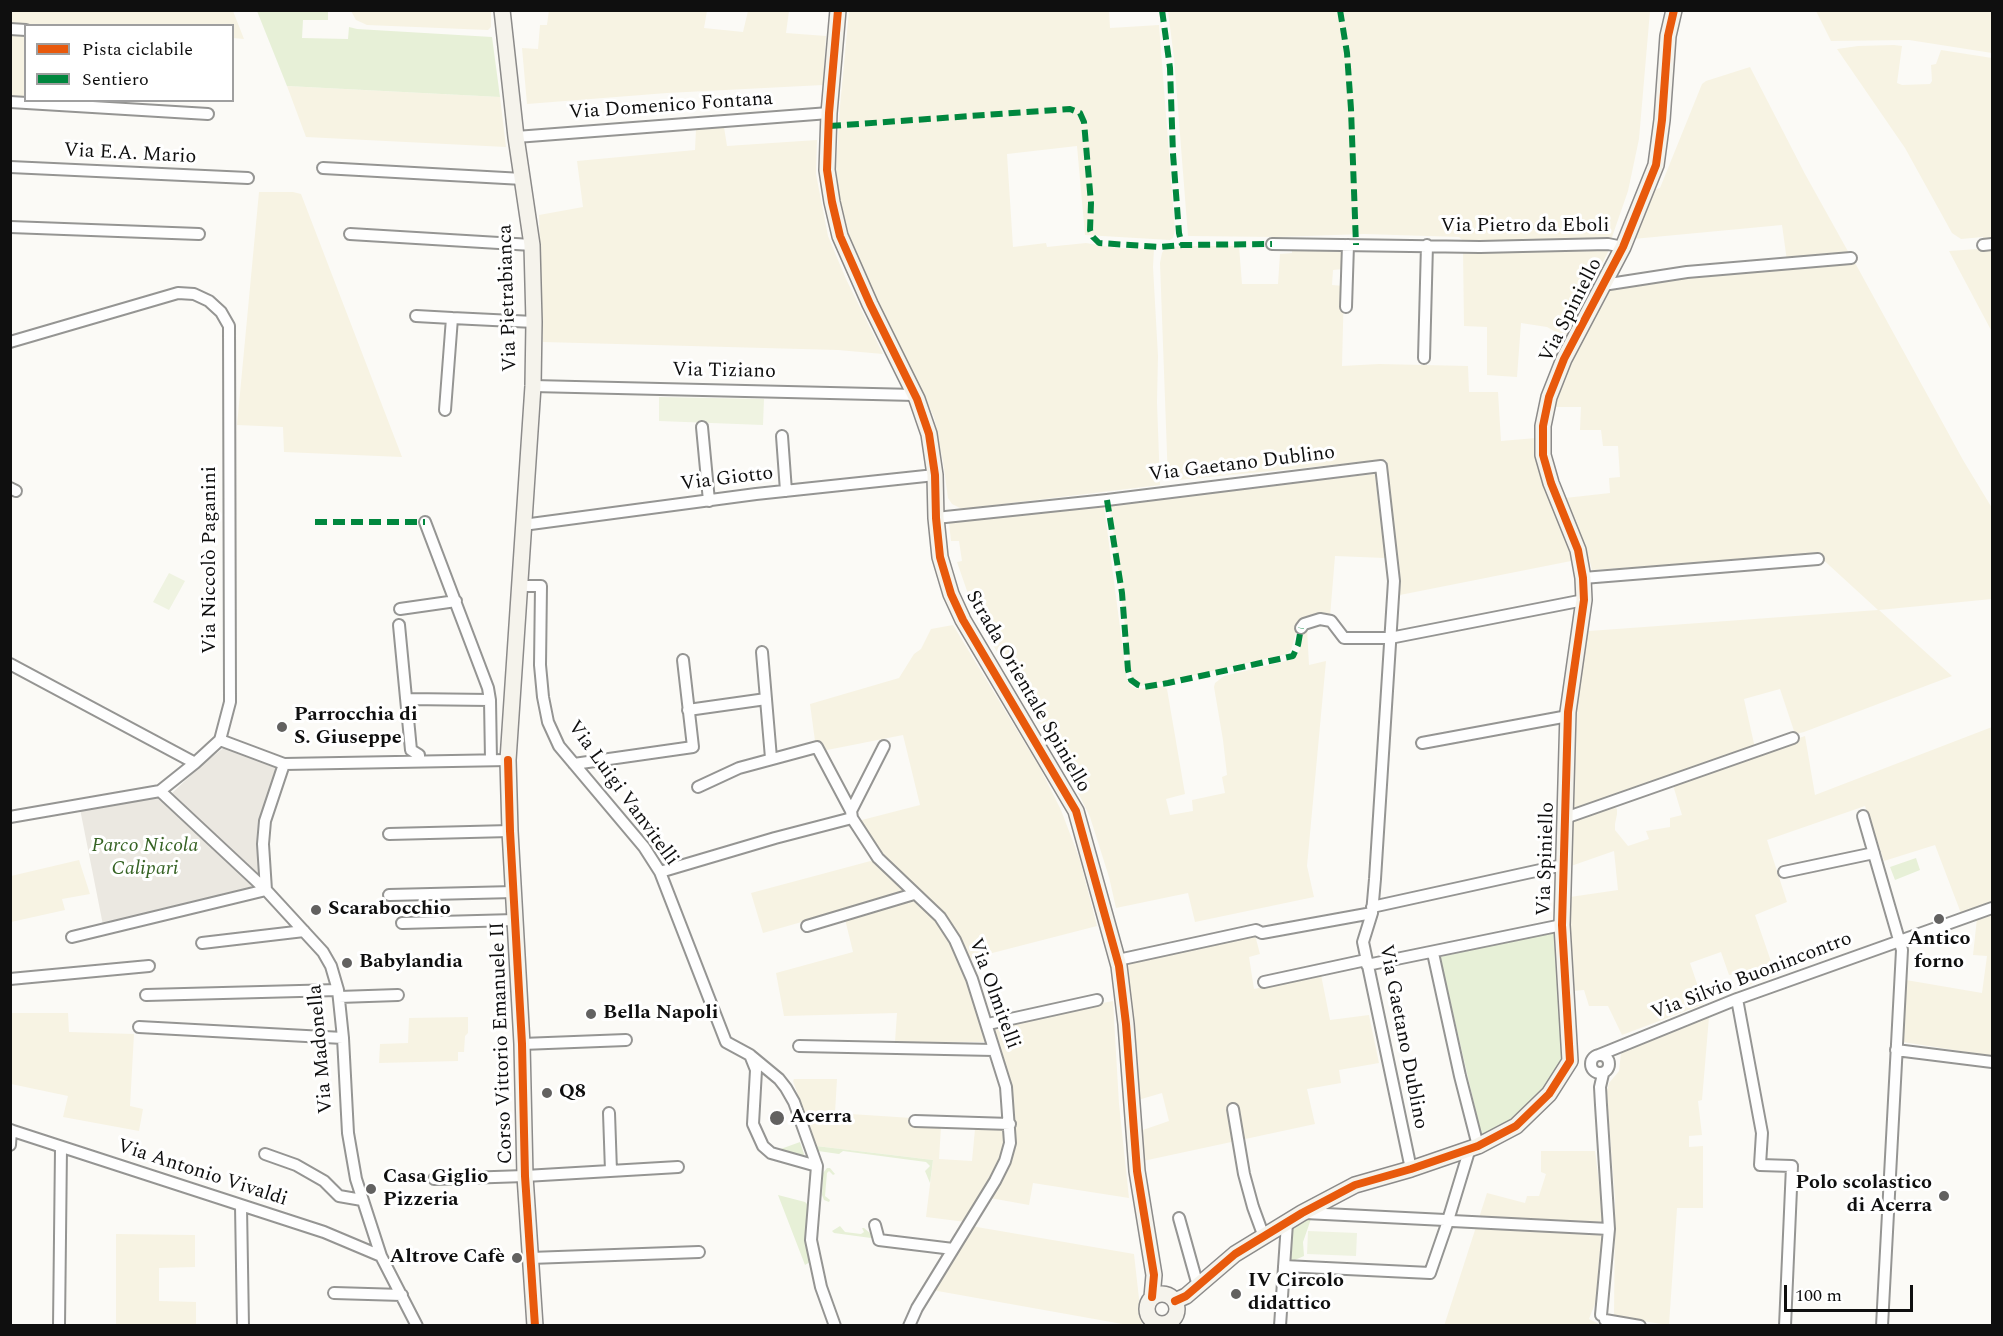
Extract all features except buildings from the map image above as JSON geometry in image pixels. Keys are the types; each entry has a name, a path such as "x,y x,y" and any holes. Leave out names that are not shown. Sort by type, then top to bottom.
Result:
{"street":[{"name":"Via Pietrabianca","path":"501,10 532,245 534,322 533,386 508,760"},
{"name":"Strada Orientale Spiniello","path":"838,10 829,113 827,170 840,236 881,328 915,395 929,434 935,475 940,557 951,594 963,620 1076,811 1118,960 1126,1024 1137,1171 1154,1275 1152,1297"},
{"name":"Via Spiniello","path":"1575,1061 1562,925 1568,716 1584,600 1583,578 1578,550 1551,483 1543,455 1543,426 1549,397 1564,359 1623,247 1656,165 1662,120 1668,36 1674,10"},
{"path":"10,102 208,114"},
{"name":"Via Domenico Fontana","path":"516,137 829,113"},
{"name":"Via E.A. Mario","path":"10,167 248,178"},
{"path":"323,168 523,179"},
{"path":"10,227 199,234"},
{"path":"350,234 532,245"},
{"name":"Via Pietro da Eboli","path":"1272,244 1523,246 1608,244 1623,247"},
{"path":"1346,306 1348,245"},
{"name":"Via Pietro da Eboli","path":"1424,358 1427,245"},
{"path":"1604,285 1687,272 1851,258"},
{"name":"Via Niccolò Paganini","path":"10,342 177,293 194,294 209,301 221,312 229,327 230,702 220,740"},
{"path":"417,316 534,322"},
{"path":"445,410 452,318"},
{"name":"Via Tiziano","path":"533,386 915,395"},
{"path":"702,426 709,501"},
{"path":"782,436 786,491"},
{"name":"Via Gaetano Dublino","path":"936,518 1107,500 1381,466 1394,581 1372,910 1363,942 1411,1170"},
{"name":"Via Giotto","path":"524,525 786,491 935,475"},
{"path":"425,522 488,688 491,760"},
{"path":"1583,578 1818,559"},
{"name":"Via Luigi Vanvitelli","path":"519,585 541,586 540,665 543,697 548,722 560,746 644,848 660,872 726,1042 750,1055 779,1078 794,1102 817,1166 811,1226 812,1243 821,1287 835,1326"},
{"path":"1300,628 1304,624 1320,619 1331,621 1344,638 1390,638 1584,600"},
{"path":"400,609 456,601"},
{"path":"399,625 411,750 419,755 419,761"},
{"path":"762,652 771,759"},
{"path":"574,764 693,747 683,660"},
{"path":"10,664 195,763"},
{"path":"407,699 490,700"},
{"path":"688,710 766,699"},
{"path":"1422,743 1568,716"},
{"path":"1565,818 1793,738"},
{"path":"10,817 160,791 220,740 284,764 508,760"},
{"path":"660,872 852,814 884,746"},
{"name":"Via Olmitelli","path":"698,786 740,768 817,747 878,858 940,917 955,940 972,979 1006,1087 1010,1143 995,1182 917,1308 909,1326"},
{"name":"Corso Vittorio Emanuele II","path":"508,760 522,1044 525,1176 535,1326"},
{"path":"72,937 266,890 263,844 265,820 284,764"},
{"name":"Via Madonella","path":"160,791 266,890 323,952 331,966 339,993 344,1038 348,1133 356,1179 381,1256 417,1326"},
{"path":"1863,816 1902,950 1882,1326"},
{"path":"389,834 510,831"},
{"path":"1784,872 1874,854"},
{"path":"1118,960 1256,930 1262,933 1372,910 1563,865"},
{"path":"389,895 514,892"},
{"path":"807,926 914,894"},
{"name":"Via Silvio Buonincontro","path":"1575,1061 1597,1065 1618,1048 1737,999 1992,908"},
{"path":"402,923 515,920"},
{"path":"1264,982 1432,953 1562,925"},
{"path":"202,944 304,931"},
{"path":"1284,1266 1430,1273 1474,1147 1432,953"},
{"path":"10,979 149,966"},
{"path":"146,994 398,995"},
{"path":"1737,999 1762,1133 1760,1165 1792,1166 1785,1326"},
{"path":"988,1024 1097,1000"},
{"path":"139,1027 344,1038"},
{"path":"522,1044 626,1040"},
{"path":"799,1046 994,1050"},
{"path":"1618,1048 1609,1061 1609,1067 1597,1065 1609,1228 1601,1321 1640,1326"},
{"path":"1896,1050 1992,1062"},
{"path":"750,1055 756,1070 753,1124 763,1146 771,1153 817,1166"},
{"path":"1175,1301 1186,1296 1235,1254 1302,1213 1356,1185 1411,1170 1474,1147 1516,1126 1549,1094 1575,1061"},
{"path":"1233,1109 1244,1174 1264,1237"},
{"path":"609,1113 611,1171"},
{"path":"915,1121 1010,1124"},
{"path":"10,1145 11,1130"},
{"name":"Via Antonio Vivaldi","path":"11,1130 324,1232 381,1256"},
{"path":"59,1326 61,1148"},
{"path":"265,1154 296,1165 324,1181 339,1196 362,1200"},
{"path":"435,1179 678,1167"},
{"path":"241,1206 243,1326"},
{"path":"1302,1213 1609,1228"},
{"path":"1179,1218 1198,1286"},
{"path":"1280,1326 1287,1223"},
{"path":"874,1225 879,1240 953,1250"},
{"path":"530,1258 699,1252"},
{"path":"334,1293 402,1295"},
{"path":"1167,1294 1175,1301 1177,1312 1171,1322 1159,1325 1147,1313 1152,1297 1167,1294"}],"shaded area":[{"path":"549,10 707,11 704,28 743,32 748,11 789,11 786,33 826,36 823,85 667,93 527,104 522,48 538,49 540,25 547,25"},
{"path":"1109,10 1110,28 1159,25 1175,230 1173,238 1170,240 1085,235 1077,146 1007,154 1013,247 1046,243 1047,247 1086,243 1117,248 1154,249 1160,485 962,509 952,504 948,498 934,417 863,272 852,246 840,203 836,167 849,11"},
{"path":"10,11 233,11 244,39 234,38 234,24 24,24 24,98 11,97"},
{"path":"351,11 491,11 491,27 488,30 367,25 356,20"},
{"path":"1168,11 1650,11 1639,139 1628,191 1611,240 1467,244 1459,237 1364,234 1278,237 1188,236 1174,58"},
{"path":"1816,11 1992,11 1992,53 1909,40 1831,41"},
{"path":"1902,46 1897,83 1902,85 1930,84 1932,81 1931,65 1936,64 1941,50 1992,58 1992,240 1983,240 1983,237 1961,239 1952,233 1905,148 1837,49"},
{"path":"1750,67 1850,255 1787,261 1782,225 1633,239 1655,189 1660,188 1702,84"},
{"path":"287,86 500,97 506,147 306,137"},
{"path":"724,127 727,146 817,140 816,174 828,236 846,279 883,354 838,350 543,342 539,215 583,207 577,161 695,150 696,129"},
{"path":"259,192 301,194 402,457 284,452 283,427 237,425"},
{"path":"1239,246 1242,284 1278,284 1280,254 1292,253 1292,248 1340,249 1343,269 1333,270 1332,285 1344,286 1342,366 1379,364 1468,366 1469,392 1498,392 1501,441 1536,438 1576,560 1400,595 1385,460 1168,481 1160,263 1165,248"},
{"path":"1992,248 1992,332 1949,251"},
{"path":"1463,249 1609,250 1565,337 1547,327 1521,323 1517,377 1487,375 1487,327 1464,326"},
{"path":"1854,261 1963,460 1992,508 1992,599 1879,610 1952,676 1795,734 1780,689 1744,699 1755,748 1571,813 1573,723 1581,661 1589,631 1878,610 1818,555 1592,570 1565,498 1610,493 1609,478 1620,477 1618,446 1603,446 1601,430 1580,430 1581,407 1551,407 1572,358 1612,287 1721,273"},
{"path":"1375,474 1385,558 1335,556 1330,617 1298,626 1291,650 1287,654 1169,681 1140,686 1134,683 1131,677 1110,503"},
{"path":"1104,506 1127,680 1137,689 1163,686 1167,689 1185,794 1166,799 1170,815 1193,811 1192,800 1225,793 1222,777 1227,775 1215,683 1224,676 1294,659 1300,650 1301,637 1307,628 1309,665 1326,661 1307,866 1314,897 1195,922 1188,893 1116,908 1090,817 1060,756 976,617 957,562 962,561 959,541 951,541 949,523"},
{"path":"953,625 1040,768 1061,810 1080,860 1097,926 969,959 932,902 885,856 858,821 920,805 903,735 822,751 820,742 815,741 810,704 899,678 914,654 921,649 931,629"},
{"path":"1992,727 1992,905 1962,916 1935,845 1884,861 1865,806 1767,840 1787,902 1755,915 1776,976 1743,987 1739,973 1729,975 1721,952 1690,963 1704,1004 1622,1035 1608,1006 1589,1006 1584,990 1573,991 1569,946 1570,897 1618,890 1614,851 1571,866 1571,821 1613,806 1617,809 1615,830 1628,846 1649,839 1646,831 1670,827 1670,818 1682,815 1672,782 1805,736 1815,795"},
{"name":"Parco Nicola Calipari","path":"225,747 277,767 279,771 262,815 259,830 258,874 170,795 206,761"},
{"name":"Parco Nicola Calipari","path":"159,796 257,887 103,925 80,809"},
{"path":"878,859 907,892 763,933 751,893"},
{"path":"79,860 90,894 62,899 65,910 11,922 11,876"},
{"path":"915,900 929,911 946,931 961,962 985,1042 895,1042 897,1013 784,1016 776,973 853,952 845,919"},
{"path":"1992,913 1992,1056 1903,1042 1906,980 1982,993 1987,956 1973,955 1977,918"},
{"path":"1255,935 1260,954 1249,957 1254,989 1321,975 1330,1020 1369,1015 1379,1063 1339,1070 1341,1083 1307,1089 1315,1124 1143,1161 1140,1131 1169,1121 1162,1093 1138,1100 1134,1028 1126,960"},
{"path":"1113,1001 1119,1104 1129,1198 1033,1183 1029,1205 990,1198 1002,1177 1015,1138 1011,1095 992,1030 994,1027 1046,1014"},
{"path":"11,1013 68,1013 69,1032 134,1034 130,1106 143,1109 139,1131 63,1117 68,1096 11,1084"},
{"path":"468,1017 468,1033 465,1036 464,1052 458,1052 458,1061 379,1063 380,1044 408,1043 409,1018"},
{"path":"1709,1017 1702,1100 1698,1101 1702,1135 1689,1136 1689,1147 1703,1146 1703,1208 1677,1208 1669,1325 1614,1317 1615,1200 1608,1111 1609,1083 1619,1071 1621,1053 1626,1049"},
{"path":"794,1079 837,1079 835,1113 912,1118 941,1127 939,1159 972,1161 975,1129 1006,1130 1008,1132 1003,1161 966,1222 926,1217 933,1160 816,1146"},
{"path":"1541,1151 1595,1151 1603,1214 1596,1301 1589,1319 1601,1325 1444,1326 1487,1193 1525,1203 1527,1196 1539,1196 1546,1174 1541,1172"},
{"path":"971,1226 1134,1254 1142,1325 1128,1325 932,1290"},
{"path":"116,1234 195,1235 195,1267 159,1268 159,1301 196,1302 196,1325 116,1325"}],"green space":[{"path":"257,11 328,11 328,20 303,20 302,38 348,39 349,27 492,37 500,97 287,86"},
{"path":"659,397 764,399 763,425 659,421"},
{"path":"169,573 185,581 169,610 153,602"},
{"path":"1916,858 1920,870 1895,880 1890,867"},
{"path":"1554,931 1565,1055 1539,1095 1508,1124 1482,1138 1440,957"},
{"path":"800,1142 803,1156 778,1150"},
{"path":"816,1146 933,1160 930,1183 925,1171 930,1166 926,1162 843,1151 839,1154 818,1151"},
{"path":"827,1168 835,1174 829,1171 827,1173 825,1196 830,1200 829,1202 824,1200 822,1195 823,1173"},
{"path":"778,1195 805,1202 808,1205 805,1237 810,1262 805,1265"},
{"path":"1304,1218 1311,1219 1303,1242 1304,1256 1288,1263 1290,1224"},
{"path":"840,1226 845,1232 861,1234 864,1228 871,1234 871,1238 832,1231"},
{"path":"1308,1231 1357,1233 1356,1256 1307,1254"}],"marked path":[{"path":"1162,10 1170,68 1173,154 1179,233 1182,245"},
{"path":"1340,10 1347,53 1351,109 1356,245"},
{"path":"829,126 1070,109 1080,113 1084,122 1091,203 1090,230 1099,243 1160,247 1272,244"},
{"path":"1107,500 1122,593 1128,670 1131,680 1138,685 1144,687 1168,683 1293,656 1301,628"},
{"path":"315,522 425,522"}],"cycle path":[{"path":"838,10 829,113 827,170 840,236 870,304 917,399 929,434 935,475 940,557 951,594 963,620 1076,811 1119,966 1126,1024 1137,1171 1154,1275 1152,1297"},
{"path":"1175,1301 1186,1296 1235,1254 1302,1213 1355,1185 1478,1146 1516,1126 1549,1094 1570,1061 1562,925 1568,712 1584,600 1578,550 1551,483 1543,455 1543,426 1549,397 1564,359 1623,247 1656,165 1662,120 1668,36 1674,10"},
{"path":"508,760 522,1044 525,1176 535,1326"}],"place":[{"name":"Parrocchia di S. Giuseppe","path":"282,727"},
{"name":"Scarabocchio","path":"316,910"},
{"name":"Antico forno","path":"1939,919"},
{"name":"Babylandia","path":"347,963"},
{"name":"Bella Napoli","path":"591,1014"},
{"name":"Q8","path":"547,1093"},
{"name":"Acerra","path":"777,1118"},
{"name":"Casa Giglio Pizzeria","path":"371,1189"},
{"name":"Polo scolastico di Acerra","path":"1944,1196"},
{"name":"Altrove Cafè","path":"517,1258"},
{"name":"IV Circolo didattico","path":"1236,1294"}]}
